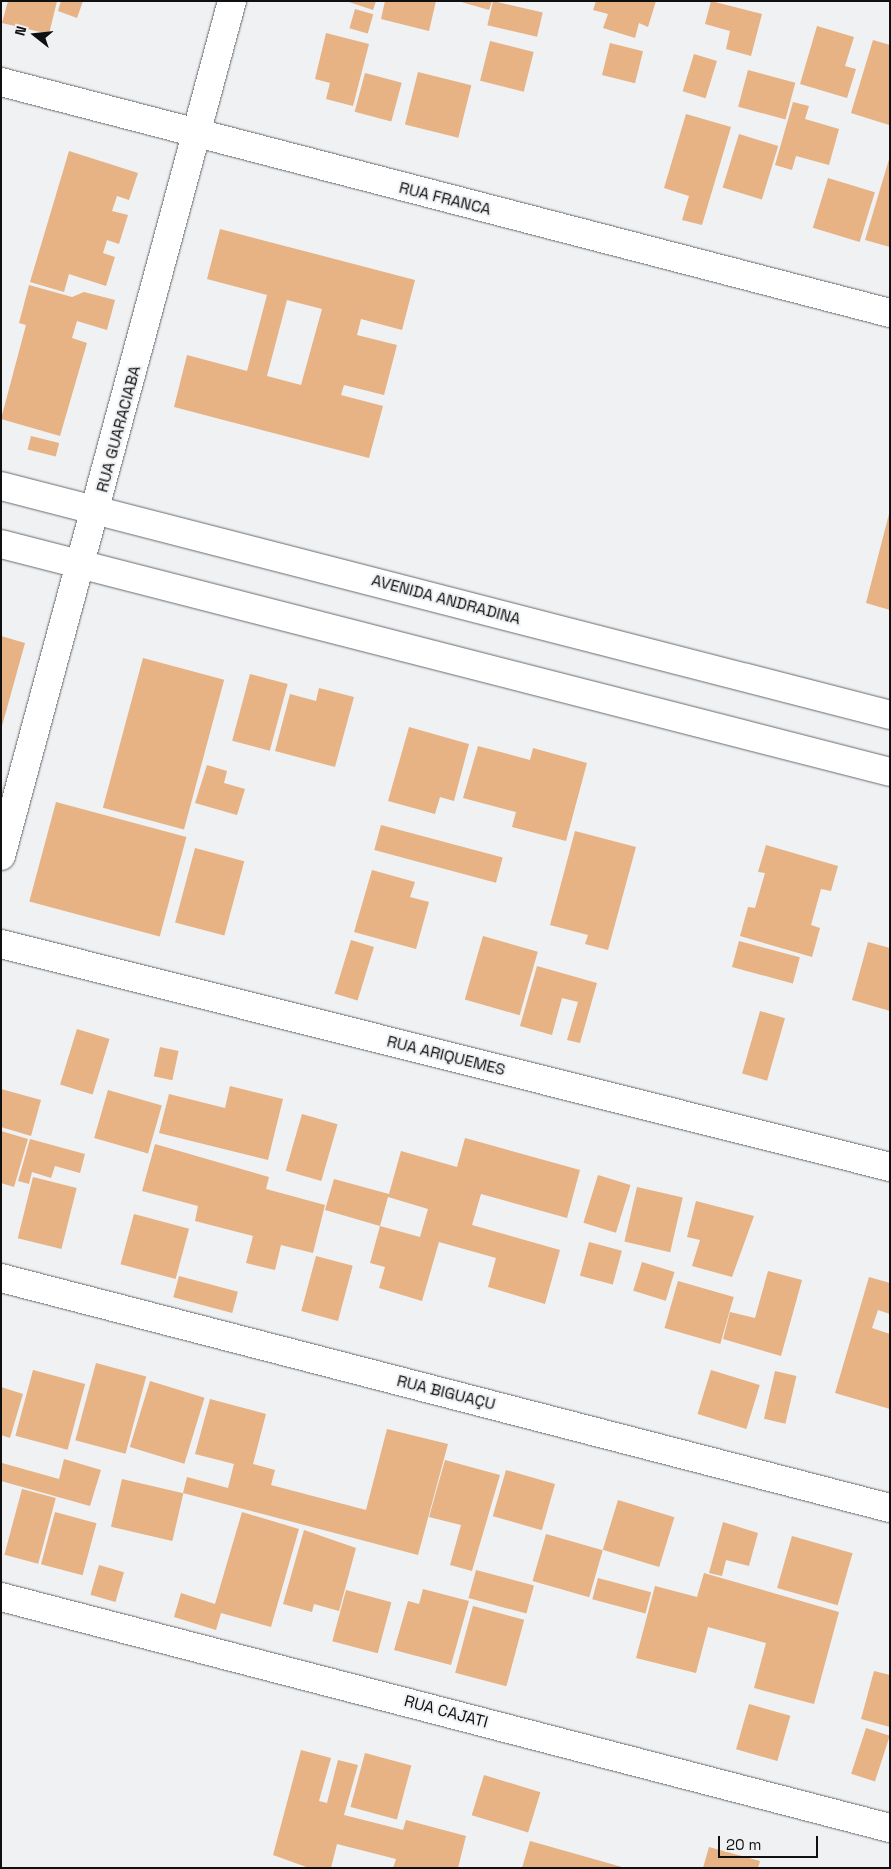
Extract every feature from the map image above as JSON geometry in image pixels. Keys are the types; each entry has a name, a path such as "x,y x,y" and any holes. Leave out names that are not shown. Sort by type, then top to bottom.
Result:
{"street":[{"name":"RUA GUARACIABA","path":"1,856 97,510 232,1"},
{"name":"RUA FRANCA","path":"1,82 890,313"},
{"name":"AVENIDA ANDRADINA","path":"1,486 890,715"},
{"path":"1,544 890,772"},
{"name":"RUA ARIQUEMES","path":"1,944 890,1167"},
{"name":"RUA BIGUAÇU","path":"1,1278 890,1508"},
{"name":"RUA CAJATI","path":"1,1597 890,1828"}],"building":[{"path":"8,1 57,1 49,34 2,23"},
{"path":"61,1 83,1 77,18 58,11"},
{"path":"346,1 376,1 373,10"},
{"path":"385,1 436,1 429,31 381,19"},
{"path":"458,1 492,1 489,10"},
{"path":"493,1 543,12 537,37 487,25"},
{"path":"596,1 656,1 648,27 639,23 635,38 603,28 608,14 593,10"},
{"path":"711,1 762,14 751,56 726,49 730,31 705,24"},
{"path":"355,9 373,14 368,33 349,28"},
{"path":"817,26 854,37 845,66 856,69 847,98 800,84"},
{"path":"326,33 369,44 353,106 326,99 330,83 315,79"},
{"path":"873,40 890,45 889,125 851,113"},
{"path":"490,41 534,52 524,92 480,81"},
{"path":"610,43 643,51 635,83 602,75"},
{"path":"694,54 717,61 706,98 683,91"},
{"path":"748,70 795,83 785,119 738,107"},
{"path":"418,72 471,85 458,138 405,124"},
{"path":"365,73 402,83 391,121 355,112"},
{"path":"793,102 809,106 805,119 839,129 829,165 796,156 792,170 775,165"},
{"path":"686,114 731,127 702,225 682,220 689,196 664,188"},
{"path":"739,134 778,146 762,200 723,188"},
{"path":"69,151 138,173 129,200 117,196 112,211 128,215 119,244 107,240 103,253 115,257 106,286 69,274 64,292 30,282"},
{"path":"890,156 890,247 865,240"},
{"path":"828,178 875,192 860,242 813,228"},
{"path":"220,229 415,280 402,330 361,319 357,335 397,345 384,395 344,385 341,395 383,406 369,458 174,407 187,355 247,371 267,295 207,279","holes":["287,300 322,309 301,385 267,376"]},
{"path":"29,285 72,297 84,292 115,300 107,330 77,321 72,338 87,343 60,436 1,419 26,325 19,323"},
{"path":"31,436 59,443 56,457 28,450"},
{"path":"890,514 890,610 866,603"},
{"path":"1,636 25,643 2,726 1,725"},
{"path":"143,658 224,680 184,829 103,808"},
{"path":"250,674 288,684 270,751 232,741"},
{"path":"319,688 354,697 335,767 275,751 290,694 316,701"},
{"path":"409,727 469,744 454,801 440,797 435,814 388,801"},
{"path":"478,746 530,760 533,748 587,763 566,841 512,827 516,812 463,798"},
{"path":"207,765 227,771 224,783 245,789 237,815 195,803"},
{"path":"56,802 186,837 160,936 29,901"},
{"path":"381,825 503,858 496,883 374,850"},
{"path":"575,831 636,847 608,950 585,944 588,935 550,925"},
{"path":"766,845 838,866 831,891 821,889 811,925 820,928 812,957 740,936 748,907 755,908 765,873 758,872"},
{"path":"195,848 244,861 224,936 175,922"},
{"path":"372,870 415,882 410,897 429,902 416,949 354,932"},
{"path":"483,936 538,952 520,1015 465,999"},
{"path":"351,940 374,947 358,1001 335,994"},
{"path":"739,941 800,957 793,983 732,967"},
{"path":"868,942 890,948 890,1011 852,1000"},
{"path":"537,966 597,983 580,1043 567,1040 578,1002 562,998 552,1035 520,1026"},
{"path":"760,1011 785,1018 767,1081 742,1073"},
{"path":"77,1029 110,1039 93,1094 60,1084"},
{"path":"160,1047 179,1051 172,1080 154,1076"},
{"path":"230,1086 283,1099 268,1160 159,1133 169,1094 225,1108"},
{"path":"1,1089 41,1100 31,1136 1,1127"},
{"path":"108,1090 162,1105 148,1153 94,1138"},
{"path":"302,1114 338,1124 321,1181 286,1171"},
{"path":"1,1131 28,1139 14,1187 1,1183"},
{"path":"465,1138 580,1170 567,1218 481,1194 472,1225 560,1250 545,1304 488,1287 496,1258 439,1242 422,1301 379,1288 385,1267 370,1263 380,1226 325,1210 334,1179 389,1194 401,1151 457,1167","holes":["388,1197 428,1209 420,1237 380,1226"]},
{"path":"30,1139 85,1154 80,1173 55,1166 51,1178 32,1172 29,1184 18,1181"},
{"path":"155,1144 269,1177 266,1189 325,1205 313,1253 281,1245 275,1270 246,1263 253,1236 195,1221 198,1206 142,1191"},
{"path":"598,1175 631,1185 616,1233 583,1223"},
{"path":"33,1177 77,1188 61,1249 18,1238"},
{"path":"637,1187 683,1198 670,1252 624,1242"},
{"path":"696,1201 754,1216 732,1277 692,1266 700,1240 687,1237"},
{"path":"134,1214 189,1229 176,1279 121,1264"},
{"path":"589,1242 622,1251 613,1285 580,1276"},
{"path":"316,1256 353,1266 338,1321 301,1311"},
{"path":"642,1262 675,1272 666,1301 633,1291"},
{"path":"768,1271 802,1280 781,1356 723,1339 730,1312 755,1318"},
{"path":"179,1276 238,1292 232,1313 173,1297"},
{"path":"869,1277 890,1283 890,1314 878,1310 872,1328 890,1334 890,1409 835,1393"},
{"path":"678,1281 734,1297 720,1344 664,1328"},
{"path":"96,1363 146,1376 126,1454 75,1440"},
{"path":"33,1370 85,1384 68,1450 15,1436"},
{"path":"711,1370 760,1385 746,1429 698,1414"},
{"path":"775,1371 796,1376 785,1424 764,1419"},
{"path":"150,1381 205,1398 184,1464 130,1447"},
{"path":"1,1387 23,1394 10,1438 1,1435"},
{"path":"210,1399 266,1414 253,1464 275,1470 271,1485 366,1510 387,1429 448,1444 418,1555 183,1493 187,1477 228,1488 234,1464 195,1454"},
{"path":"64,1459 101,1470 90,1506 1,1481 2,1463 59,1479"},
{"path":"445,1460 500,1475 472,1571 450,1565 461,1525 429,1517"},
{"path":"506,1470 555,1484 542,1530 493,1516"},
{"path":"122,1479 183,1493 172,1541 111,1527"},
{"path":"22,1489 56,1498 38,1564 4,1555"},
{"path":"618,1500 674,1517 659,1567 603,1550"},
{"path":"55,1512 97,1523 83,1575 41,1564"},
{"path":"242,1512 299,1529 271,1627 221,1613 216,1630 174,1617 181,1593 215,1604"},
{"path":"723,1522 758,1533 749,1566 726,1560 722,1576 709,1573"},
{"path":"304,1530 356,1548 339,1611 314,1604 312,1612 283,1604"},
{"path":"546,1534 603,1550 589,1597 532,1581"},
{"path":"792,1536 853,1553 838,1605 777,1588"},
{"path":"99,1565 124,1572 115,1602 90,1595"},
{"path":"476,1570 534,1586 526,1614 468,1598"},
{"path":"704,1573 839,1612 814,1704 754,1688 766,1643 708,1627 696,1673 636,1658 655,1586 697,1597"},
{"path":"598,1578 651,1592 645,1613 592,1599"},
{"path":"423,1589 469,1601 451,1665 394,1650 408,1601 419,1604"},
{"path":"346,1590 391,1602 378,1653 332,1641"},
{"path":"473,1606 524,1620 506,1686 455,1673"},
{"path":"874,1671 890,1675 890,1727 861,1719"},
{"path":"749,1704 790,1716 777,1761 736,1749"},
{"path":"866,1728 890,1736 875,1781 851,1774"},
{"path":"301,1750 331,1758 319,1801 327,1803 338,1760 358,1765 344,1815 403,1830 406,1820 466,1836 458,1868 393,1868 396,1859 337,1844 331,1868 309,1868 273,1855"},
{"path":"365,1753 411,1765 397,1820 351,1807"},
{"path":"484,1775 540,1792 528,1832 472,1815"},
{"path":"530,1841 622,1867 622,1868 522,1868"},
{"path":"709,1847 760,1861 758,1868 703,1868"}]}
